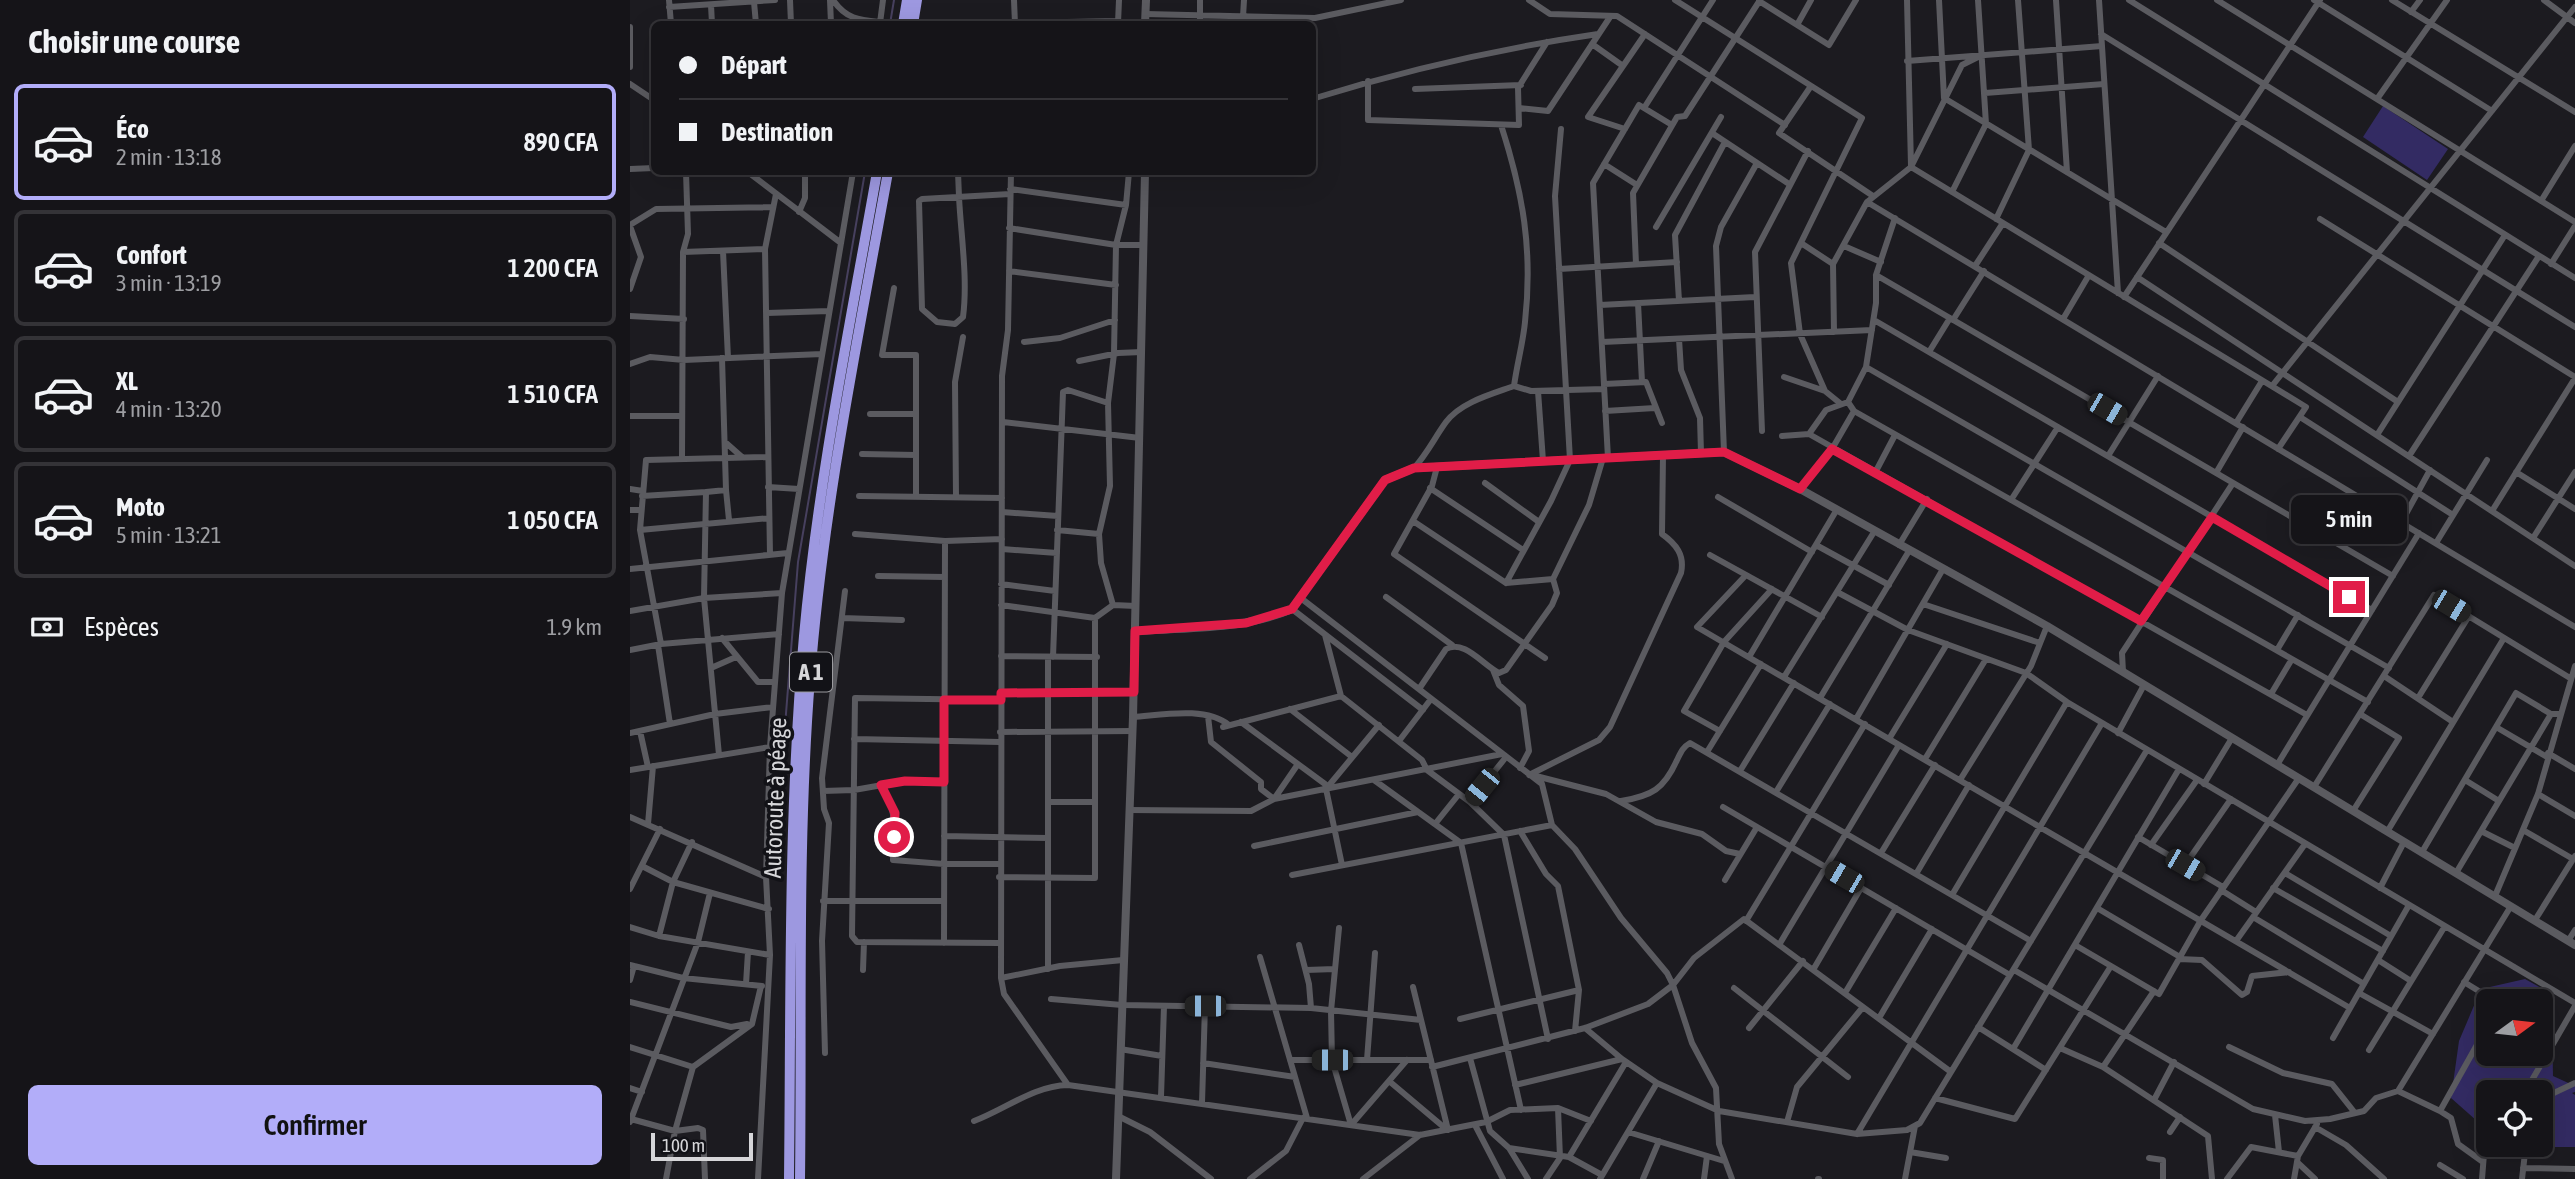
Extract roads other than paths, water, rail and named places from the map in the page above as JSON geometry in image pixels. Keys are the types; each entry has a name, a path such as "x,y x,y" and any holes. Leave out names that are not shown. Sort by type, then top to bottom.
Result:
{"highway":[{"path":"904,21 908,0"},
{"path":"914,21 918,0"},
{"name":"Autoroute à péage","path":"789,1179 794,783 804,632 821,500 876,175"},
{"name":"A 1","path":"800,1179 804,782 810,677 831,500 887,175"}],"street":[{"path":"669,4 711,5 775,0"},
{"path":"790,0 791,21"},
{"path":"832,0 845,14 867,21"},
{"path":"831,21 832,0"},
{"path":"880,21 883,0"},
{"path":"1014,0 1014,21"},
{"path":"1118,21 1119,0"},
{"path":"1145,21 1146,0"},
{"path":"1200,0 1200,21"},
{"path":"1243,16 1244,0"},
{"path":"1145,14 1329,17 1401,0"},
{"path":"1529,0 1550,13 1617,16 1785,125"},
{"path":"1675,0 1862,118 1791,263 1800,334 1825,391 1895,435 2368,702"},
{"path":"1644,108 1713,0"},
{"path":"1797,25 1811,0"},
{"path":"1636,264 1633,193 1677,117 1685,116 1759,1 1829,45 1856,0"},
{"path":"1906,0 1911,167"},
{"path":"1939,0 1944,98"},
{"path":"1952,192 1986,124 1978,0"},
{"path":"1975,266 2000,221 2029,150 2018,0"},
{"path":"2056,0 2067,172"},
{"path":"2099,0 2121,295"},
{"path":"2129,0 2575,278"},
{"path":"2217,0 2575,224 2551,264"},
{"path":"2392,0 2575,112"},
{"path":"2411,12 2420,0"},
{"path":"2377,99 2447,0"},
{"path":"2544,0 2575,23"},
{"path":"2121,295 2137,277 2317,1 2492,111"},
{"path":"754,2 756,21"},
{"path":"711,5 712,21"},
{"path":"2272,386 2575,7"},
{"path":"1519,108 1548,111 1610,17"},
{"path":"630,27 630,67"},
{"path":"1316,98 1368,81 1546,42 1598,34"},
{"path":"1625,129 1588,117 1645,34"},
{"path":"2101,34 2575,327"},
{"path":"1368,81 1368,120 1519,125 1521,85 1546,42"},
{"path":"1592,44 1623,66"},
{"path":"1908,61 2102,46"},
{"path":"1834,332 1833,264 1867,202 1911,167 1962,65 1982,55"},
{"path":"630,84 651,98"},
{"path":"1984,93 2105,84"},
{"path":"1415,89 1521,85"},
{"path":"1811,86 1779,133 1873,196"},
{"path":"1944,98 2166,232"},
{"path":"1386,597 1452,645 1462,647 1499,673 1506,670 1552,606 1557,593 1553,579 1589,505 1606,458 1593,183 1639,105 1672,125"},
{"path":"1656,227 1721,117"},
{"path":"1501,125 1524,202 1526,230 1526,319 1514,386"},
{"path":"1506,583 1570,460 1555,196 1561,129"},
{"path":"1712,133 1790,184"},
{"path":"1679,301 1675,235 1726,142"},
{"path":"2540,201 2575,146"},
{"path":"1762,431 1755,252 1808,151"},
{"path":"1724,452 1716,246 1721,227 1758,163"},
{"path":"1604,164 1637,185"},
{"path":"1911,167 2306,407 2278,449"},
{"path":"630,169 651,168"},
{"path":"682,459 684,252 688,234 686,175"},
{"path":"754,175 841,243"},
{"path":"799,212 804,198 805,175"},
{"path":"666,1179 675,1131 693,1067 752,1024 770,955 766,877 770,747 782,593 852,175"},
{"path":"958,175 959,197 963,317 955,324 937,322 922,309 918,204 922,199 959,197 1010,191 1126,205"},
{"path":"1011,175 1002,498 999,864 1001,978 1004,994 1068,1085"},
{"path":"1113,605 1101,563 1099,534 1110,486 1108,403 1114,354 1116,246 1126,205 1129,175"},
{"path":"1116,1179 1133,731 1146,175"},
{"path":"770,555 765,249 776,194"},
{"path":"1867,202 2575,627"},
{"path":"630,289 641,257 630,225 648,212 773,207"},
{"path":"1826,410 1844,403 1866,367 1874,320 1876,275 1895,218"},
{"path":"2320,219 2575,377 2492,511"},
{"path":"1009,228 1116,246 1144,245"},
{"path":"2377,435 2505,235"},
{"path":"1801,243 1833,264"},
{"path":"2159,243 2398,402"},
{"path":"1844,246 1881,262"},
{"path":"684,252 765,249"},
{"path":"723,251 725,457 729,520"},
{"path":"2409,456 2539,256"},
{"path":"1559,269 1677,262"},
{"path":"1009,271 1115,285"},
{"path":"1929,352 1984,271"},
{"path":"1876,275 2393,576"},
{"path":"2063,319 2089,275"},
{"path":"2137,277 2575,566"},
{"path":"894,288 882,355 916,355 916,497"},
{"path":"1600,305 1755,297"},
{"path":"1638,303 1642,382"},
{"path":"767,313 829,311"},
{"path":"630,316 684,319"},
{"path":"1024,342 1060,338 1115,320"},
{"path":"1874,320 2372,610"},
{"path":"1602,342 1872,330"},
{"path":"956,497 955,382 963,337"},
{"path":"1679,339 1681,370 1700,418 1702,453"},
{"path":"1079,361 1142,352"},
{"path":"630,364 650,357 684,360 822,354"},
{"path":"1866,367 2389,668"},
{"path":"2108,456 2158,376"},
{"path":"1784,377 1825,391"},
{"path":"2216,473 2262,381"},
{"path":"1514,386 1522,390 1566,391 1646,382 1662,423"},
{"path":"1414,468 1447,421 1460,410 1514,386"},
{"path":"1048,969 1048,692 1055,612 1061,429 1065,390 1108,403"},
{"path":"1538,391 1543,461"},
{"path":"1809,434 1826,410 1831,397"},
{"path":"1605,411 1655,408"},
{"path":"1800,489 1832,449 1854,411"},
{"path":"870,414 916,414"},
{"path":"630,416 681,416"},
{"path":"2300,417 2453,515"},
{"path":"1003,422 1140,438"},
{"path":"2011,500 2058,427"},
{"path":"1782,436 1809,434 2307,715"},
{"path":"1876,471 1895,435"},
{"path":"725,442 743,457"},
{"path":"1135,631 1224,626 1277,616 1292,609 1385,480 1414,468 1724,452 1800,489 1836,512 2047,626 2572,943 2575,930"},
{"path":"862,454 916,455"},
{"path":"1529,775 1599,740 1610,727 1681,573 1683,563 1675,543 1662,534 1663,455"},
{"path":"670,724 655,606 640,530 646,460 768,457"},
{"path":"2436,543 2487,460"},
{"path":"1437,467 1430,488 1394,554 1545,658"},
{"path":"2402,523 2430,470"},
{"path":"2516,472 2575,509"},
{"path":"2533,538 2575,472"},
{"path":"1485,483 1539,522"},
{"path":"2123,672 2122,653 2233,483"},
{"path":"768,487 799,489"},
{"path":"1430,488 1523,550"},
{"path":"630,489 643,494 726,490"},
{"path":"706,492 704,598 719,755"},
{"path":"859,496 1002,498"},
{"path":"1718,497 1814,549 1853,565 1889,585"},
{"path":"1899,545 1927,499"},
{"path":"630,510 641,510"},
{"path":"1002,512 1058,516"},
{"path":"1749,657 1836,512"},
{"path":"640,530 769,518"},
{"path":"1412,521 1506,583 1553,579"},
{"path":"1057,530 1099,534"},
{"path":"1784,677 1874,532"},
{"path":"2277,765 2419,533"},
{"path":"855,534 945,541 1002,539"},
{"path":"944,943 945,541"},
{"path":"1002,549 1056,553"},
{"path":"1820,698 1909,551"},
{"path":"630,569 788,553"},
{"path":"1710,555 1822,617"},
{"path":"1856,719 1943,569"},
{"path":"1746,575 1697,626 2350,1007"},
{"path":"878,576 945,577"},
{"path":"1002,584 1055,591"},
{"path":"1720,731 1684,711 1724,642 1772,589"},
{"path":"825,1053 823,901 829,822 823,791 824,749 830,730 845,591"},
{"path":"1837,592 1908,630 2026,673 2118,733 2575,1004 2532,1080"},
{"path":"630,611 704,598 782,593"},
{"path":"2314,788 2434,595 2504,638 2573,673 2555,714 2530,749 2456,873"},
{"path":"1301,599 1542,784 1552,825 1575,849 1621,918 1667,973 1673,985 1692,1043 1714,1083 1719,1111 1720,1144 1732,1179"},
{"path":"1923,604 2040,643"},
{"path":"1001,605 1095,618 1113,605 1136,606"},
{"path":"1292,609 1423,710"},
{"path":"2277,650 2298,615"},
{"path":"2418,698 2469,616"},
{"path":"842,618 902,620"},
{"path":"999,877 1095,878 1095,618"},
{"path":"1959,780 2026,673 2047,626"},
{"path":"630,650 659,644 779,634"},
{"path":"1325,635 1341,696 1422,760 1427,770 1469,802 1504,835 1548,1039"},
{"path":"722,638 758,682 775,682"},
{"path":"2387,832 2504,638"},
{"path":"1889,739 1947,644"},
{"path":"1419,690 1446,649 1452,645"},
{"path":"1001,656 1097,657"},
{"path":"711,668 736,657"},
{"path":"1925,759 1986,659"},
{"path":"2271,694 2292,659"},
{"path":"1707,752 1761,664"},
{"path":"1493,670 1499,685 1523,706 1530,751 1520,768"},
{"path":"2384,676 2453,722"},
{"path":"1740,771 1794,683"},
{"path":"2118,733 2144,685"},
{"path":"999,943 857,942 852,936 855,698 944,700 1048,692 1134,692"},
{"path":"2422,852 2516,693 2555,714"},
{"path":"1133,717 1187,714 1208,716 1226,726 1341,696"},
{"path":"1399,741 1432,699"},
{"path":"1952,895 2067,702"},
{"path":"1776,792 1830,704"},
{"path":"630,733 715,714 773,707"},
{"path":"1290,709 1352,757"},
{"path":"2353,811 2399,738 2360,714"},
{"path":"2495,896 2538,794 2555,714"},
{"path":"1208,716 1211,742 1261,782 1261,789 1274,799"},
{"path":"1241,722 1325,783 1342,865"},
{"path":"1857,1134 2102,723"},
{"path":"1290,1060 1407,1060 1432,1064 1470,1058 1548,1039 1648,1004 1673,985 1694,958 1746,921 1865,724"},
{"path":"1326,790 1378,725"},
{"path":"2496,727 2530,749 2575,769"},
{"path":"640,731 650,766 648,824"},
{"path":"1000,732 1133,731"},
{"path":"2204,784 2232,738"},
{"path":"855,739 1000,742"},
{"path":"1621,801 1654,793 1686,744 1690,743 2031,941"},
{"path":"1779,945 1899,745"},
{"path":"630,770 770,747"},
{"path":"1585,1028 1624,1061 1657,1083 1719,1111 1857,1134 1907,1130 1920,1123 2147,750"},
{"path":"1129,810 1251,810 1274,799 1504,755"},
{"path":"1469,802 1504,755"},
{"path":"1274,799 1298,764"},
{"path":"1881,853 1935,765"},
{"path":"2013,1049 2179,769"},
{"path":"1529,775 1595,790 1621,801 1656,822 1702,834 1726,851 1740,855"},
{"path":"2075,945 2159,994 2201,920 2299,778"},
{"path":"1374,780 1461,843 1521,1110"},
{"path":"2151,845 2197,780"},
{"path":"2465,780 2499,801"},
{"path":"823,791 854,790 905,781 944,782"},
{"path":"881,785 895,813 893,860 999,864"},
{"path":"1916,874 1969,785"},
{"path":"1435,824 1459,794"},
{"path":"2538,794 2575,816"},
{"path":"2185,865 2231,799"},
{"path":"1048,802 1093,802"},
{"path":"1723,807 1967,949 2049,989 2253,1109 2305,1121 2319,1120 2364,1111 2384,1094 2398,1091 2451,1118 2458,1144 2483,1161"},
{"path":"1254,846 1418,812"},
{"path":"630,817 692,842 766,877"},
{"path":"1292,875 1552,825"},
{"path":"1725,880 1757,827"},
{"path":"630,889 660,829"},
{"path":"2523,830 2574,858 2535,920"},
{"path":"1520,831 1546,874 1558,886 1578,989 1575,1031"},
{"path":"2481,831 2515,848"},
{"path":"944,836 1048,838"},
{"path":"2138,837 2222,888 2254,915 2364,984"},
{"path":"659,936 673,881 692,842"},
{"path":"2380,888 2404,842"},
{"path":"2236,941 2305,844"},
{"path":"642,866 673,881 769,909"},
{"path":"2284,873 2392,936"},
{"path":"1813,970 1861,888"},
{"path":"2273,888 2383,951"},
{"path":"705,1179 704,1130 698,1128 675,1131 631,1121 698,942 710,893"},
{"path":"823,901 944,901"},
{"path":"2333,1038 2409,905"},
{"path":"2398,1091 2511,906"},
{"path":"1845,993 1896,908"},
{"path":"2097,908 2179,958 2202,960 2242,995 2247,992 2252,976 2289,972"},
{"path":"1746,921 1951,1072"},
{"path":"2369,1051 2445,926"},
{"path":"630,927 659,936 770,955"},
{"path":"1339,928 1331,1011 1332,1060 1351,1125"},
{"path":"1879,1018 1932,929"},
{"path":"863,970 864,942"},
{"path":"1299,945 1306,970 1311,1008"},
{"path":"746,984 748,953"},
{"path":"1367,1060 1375,953"},
{"path":"1250,1179 1284,1153 1305,1118 1260,957"},
{"path":"1001,978 1123,960"},
{"path":"2378,960 2412,981"},
{"path":"1749,1028 1803,961"},
{"path":"630,980 632,965 683,978 763,986"},
{"path":"1935,1098 2015,1119 2111,966"},
{"path":"1306,970 1335,970"},
{"path":"2465,982 2476,989"},
{"path":"758,1179 763,986"},
{"path":"1413,987 1448,1130"},
{"path":"1734,988 1848,1077"},
{"path":"1460,1019 1578,989"},
{"path":"2103,1067 2154,991"},
{"path":"2359,993 2433,1034"},
{"path":"1051,999 1122,1005 1311,1008 1421,1020"},
{"path":"630,1002 731,1027 752,1024"},
{"path":"1161,1097 1164,1006"},
{"path":"1202,1103 1205,1006"},
{"path":"1787,1122 1797,1087 1863,1007"},
{"path":"1978,1027 2046,1070"},
{"path":"2440,1111 2476,1046"},
{"path":"630,1047 693,1067"},
{"path":"2229,1047 2273,1069 2332,1084 2355,1113"},
{"path":"2060,1048 2103,1067 2208,1136 2212,1179"},
{"path":"1120,1049 1162,1056"},
{"path":"1470,1058 1486,1122 1496,1139 1509,1148 1560,1158 1569,1157 1601,1177 1657,1083"},
{"path":"1351,1125 1407,1060"},
{"path":"1515,1085 1624,1061"},
{"path":"1569,1157 1624,1061"},
{"path":"2154,1100 2174,1062"},
{"path":"1203,1063 1295,1077"},
{"path":"1389,1081 1448,1130"},
{"path":"2553,1095 2575,1082"},
{"path":"974,1121 998,1112 1034,1091 1048,1086 1068,1085 1420,1135 1486,1122 1510,1110 1558,1108 1591,1121"},
{"path":"630,1088 642,1092"},
{"path":"1546,1179 1560,1158 1558,1108"},
{"path":"2275,1115 2279,1152"},
{"path":"1118,1116 1150,1132 1211,1179"},
{"path":"2170,1132 2180,1117"},
{"path":"2294,1179 2298,1159 2319,1120"},
{"path":"1475,1125 1503,1179"},
{"path":"1905,1179 1915,1126"},
{"path":"2315,1127 2346,1145 2384,1179"},
{"path":"1628,1132 1724,1161"},
{"path":"1363,1179 1420,1135"},
{"path":"1654,1179 1644,1178 1658,1141"},
{"path":"2227,1179 2252,1147 2298,1159 2315,1179"},
{"path":"1509,1148 1528,1179"},
{"path":"1910,1152 1946,1158"},
{"path":"1704,1179 1707,1156"},
{"path":"2482,1179 2483,1157"},
{"path":"2522,1179 2524,1157"},
{"path":"2149,1158 2163,1160 2163,1179"},
{"path":"2440,1165 2463,1179"},
{"path":"2523,1168 2575,1168"},
{"path":"1373,1171 1380,1179"}],"waterway":[{"path":"890,21 894,0"},
{"path":"785,726 798,562 864,175"}]}
